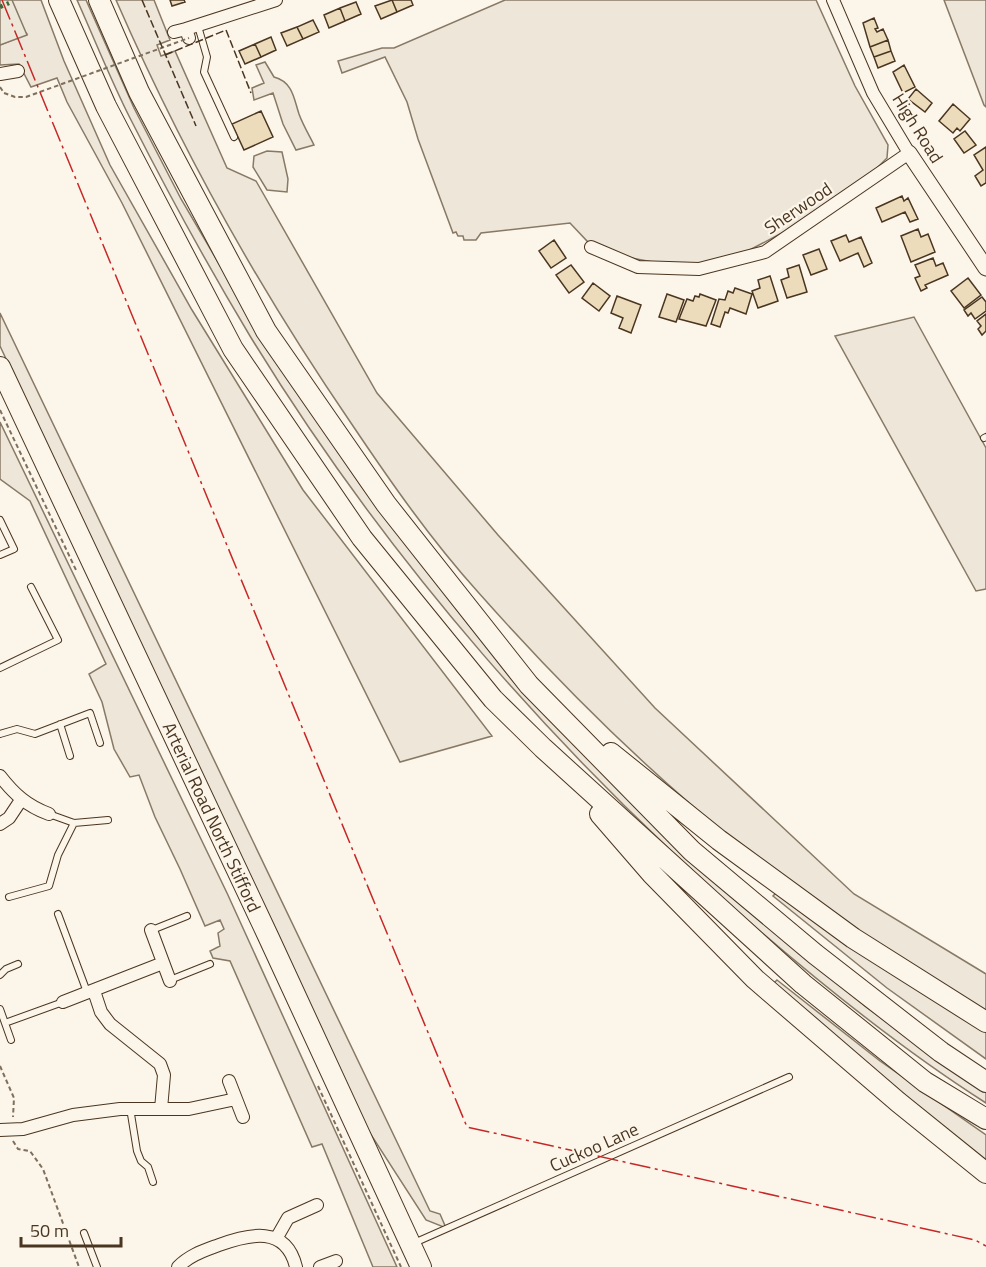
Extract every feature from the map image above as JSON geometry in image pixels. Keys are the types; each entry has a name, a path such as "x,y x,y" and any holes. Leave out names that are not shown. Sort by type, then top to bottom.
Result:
{"main road":[{"path":"59,0 106,106 234,349 362,538 493,699 543,748 803,984 924,1082 986,1119"},
{"path":"99,0 140,92 266,331 386,504 529,685 692,851 815,954 941,1052 986,1082"},
{"name":"Arterial Road North Stifford","path":"0,367 421,1267"},
{"path":"529,685 719,840 852,938 986,1022"},
{"path":"543,748 652,874 755,979 898,1102 986,1173"}],"street":[{"path":"174,32 191,31 276,0"},
{"name":"High Road","path":"833,0 873,93 909,153 986,268"},
{"path":"0,74 18,71"},
{"name":"Sherwood","path":"591,247 638,267 699,269 765,252 909,153"},
{"path":"0,776 21,800 49,814"},
{"path":"0,824 9,818 21,800"},
{"path":"151,930 170,981"},
{"path":"63,1002 163,963"},
{"path":"91,992 101,1012 110,1023 160,1064 164,1074 161,1108"},
{"path":"229,1081 243,1117"},
{"path":"0,1130 23,1130 73,1115 130,1108 189,1109 236,1099"},
{"path":"276,1239 288,1218 317,1205"},
{"path":"178,1267 196,1253 247,1235 263,1235 276,1239 286,1248 296,1267"},
{"path":"320,1267 336,1261"}],"lane":[{"path":"191,31 207,57 204,72 234,137"},
{"path":"0,520 14,549 0,555"},
{"path":"0,668 58,640 31,587"},
{"path":"0,734 17,729 34,734 90,713 100,743"},
{"path":"60,724 70,756"},
{"path":"49,814 74,823 108,820"},
{"path":"9,897 49,886 58,855 74,823"},
{"path":"58,914 91,992"},
{"path":"151,930 187,916"},
{"path":"0,975 6,969 18,964"},
{"path":"170,981 210,964"},
{"path":"5,1023 63,1002"},
{"path":"0,1009 11,1040"},
{"name":"Cuckoo Lane","path":"411,1245 789,1077"},
{"path":"130,1108 137,1151 141,1161 148,1167 153,1182"},
{"path":"84,1233 97,1267"}],"path":[{"path":"0,87 4,93 15,97 26,97 191,31"},
{"path":"0,410 75,569"},
{"path":"0,1066 14,1098 12,1123"},
{"path":"316,1083 401,1267"},
{"path":"12,1138 18,1149 30,1151 43,1169 79,1267"}],"shaded area":[{"path":"0,0 12,0 27,35 0,45"},
{"path":"12,0 41,0 64,61 110,165 192,310 303,490 492,736 400,762 122,203 67,102 57,78 31,87 19,64 0,65 0,45 27,34 0,5"},
{"path":"77,0 86,0 134,108 181,199 272,354 362,487 473,630 775,932 866,1007 986,1092 986,1103 898,1043 814,977 687,866 616,798 548,727 419,577 359,499 303,419 234,310 131,120"},
{"path":"116,0 154,0 170,40 157,45 161,56 175,51 227,168 256,181 377,393 498,535 655,708 854,894 986,974 986,1011 860,932 739,844 698,811 632,752 569,689 461,572 412,510 366,445 253,270 167,110"},
{"path":"505,0 816,0 855,86 888,145 887,158 876,169 782,233 742,254 700,263 658,263 626,257 588,242 570,223 481,233 476,240 464,240 463,236 458,236 456,232 453,233 418,139 407,102 385,57 342,73 338,61 382,48 394,48"},
{"path":"944,0 986,0 986,107 984,105"},
{"path":"265,62 274,77 289,87 314,145 296,150 283,124 273,93 254,100 252,88 264,83 256,65"},
{"path":"267,151 282,152 288,179 287,192 267,190 253,167 254,156"},
{"path":"0,313 430,1211 440,1214 446,1228 426,1220 366,1127 0,346"},
{"path":"914,317 986,448 986,589 976,591 835,336"},
{"path":"0,422 227,893 397,1267 373,1267 322,1144 312,1147 230,961 213,958 210,951 220,946 218,933 224,929 220,920 205,926 155,817 139,775 130,777 114,749 102,702 89,674 106,664 30,501 0,479"},
{"path":"776,893 986,1031 986,1059 887,988 773,896"},
{"path":"777,980 880,1061 986,1135 986,1163 773,984"}],"building":[{"path":"170,0 184,0 185,2 172,6"},
{"path":"392,0 411,0 413,5 397,12"},
{"path":"392,0 397,12 381,19 375,6"},
{"path":"356,2 361,14 345,21 340,8"},
{"path":"340,8 345,21 329,28 324,15"},
{"path":"874,18 878,28 875,29 877,32 883,29 888,40 870,47 863,23"},
{"path":"313,20 319,32 303,39 297,27"},
{"path":"297,27 303,39 287,46 281,33"},
{"path":"271,37 276,50 261,57 255,44"},
{"path":"888,40 891,51 874,57 870,47"},
{"path":"255,44 261,57 245,64 239,51"},
{"path":"891,51 895,61 878,68 874,57"},
{"path":"904,65 915,87 903,93 893,72"},
{"path":"916,89 932,103 925,112 908,99"},
{"path":"953,104 970,119 960,131 957,128 953,133 939,121"},
{"path":"261,111 273,137 244,150 232,124"},
{"path":"965,131 976,145 964,153 954,139"},
{"path":"986,147 986,183 981,186 975,176 983,170 974,155"},
{"path":"902,196 904,201 908,198 918,219 910,222 905,212 882,222 876,208"},
{"path":"918,229 921,237 928,234 935,252 911,262 901,236"},
{"path":"846,235 849,242 861,237 872,263 864,267 858,253 840,261 831,241"},
{"path":"554,240 566,258 551,268 539,251"},
{"path":"819,249 827,269 811,275 803,255"},
{"path":"933,258 936,266 943,263 948,275 925,285 927,288 921,291 915,278 920,276 915,265"},
{"path":"571,265 584,282 569,293 556,275"},
{"path":"799,265 807,292 787,298 781,280 789,277 787,269"},
{"path":"770,276 778,301 758,308 752,291 760,288 758,280"},
{"path":"968,278 981,295 964,308 951,291"},
{"path":"593,283 610,296 599,311 582,298"},
{"path":"735,288 752,294 746,314 730,308 728,313 725,312 720,327 711,324 719,299 725,300 728,291 733,293"},
{"path":"667,294 684,300 676,322 659,317"},
{"path":"700,294 716,300 706,326 679,319 687,299 693,301 695,296 699,297"},
{"path":"617,296 641,305 631,333 619,328 623,318 611,313"},
{"path":"982,297 986,302 986,311 975,319 971,313 968,316 964,310"},
{"path":"986,314 986,331 982,335 978,329 981,326 977,321"}],"hedge":[{"path":"0,7 9,3"}],"fence":[{"path":"142,0 196,126"},
{"path":"165,55 226,30 251,93"}],"power":[{"path":"2,0 467,1127 975,1240 986,1246"}]}
